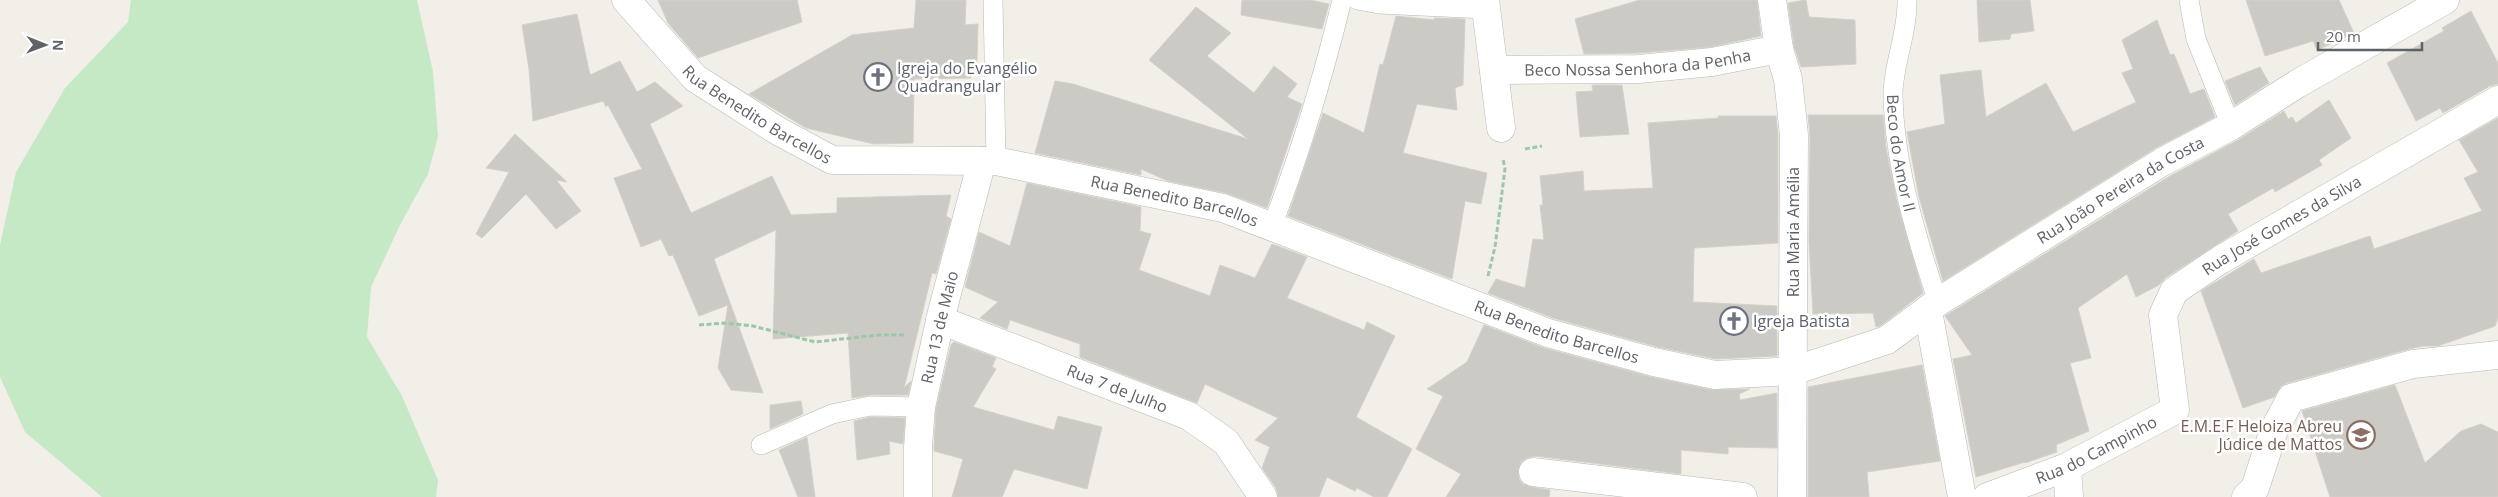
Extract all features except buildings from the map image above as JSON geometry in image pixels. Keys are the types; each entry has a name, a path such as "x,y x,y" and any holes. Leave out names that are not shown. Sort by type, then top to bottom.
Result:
{"street":[{"name":"Rua Benedito Barcellos","path":"626,0 695,78 778,131 832,160 895,162 989,161 1223,208 1548,334 1654,362 1715,375 1793,371"},
{"name":"Rua Maria Amélia","path":"1772,0 1780,49 1788,79 1794,135 1792,497"},
{"name":"Rua João Pereira da Costa","path":"1793,371 1887,340 1933,306 2162,162 2231,126 2350,53 2445,0"},
{"path":"1486,5 1501,128"},
{"name":"Beco Nossa Senhora da Penha","path":"1494,70 1639,69 1712,62 1780,49"},
{"name":"Rua José Gomes da Silva","path":"2175,410 2163,316 2174,291 2220,260 2498,100"},
{"name":"Rua 13 de Maio","path":"918,497 918,447 921,407 940,320 989,161"},
{"path":"1933,306 1962,497"},
{"name":"Rua 7 de Julho","path":"940,320 1190,416 1226,442 1263,497"},
{"path":"2246,497 2255,488 2274,430 2291,398 2413,364 2498,355"},
{"name":"Rua do Campinho","path":"1987,497 2067,467 2175,410"},
{"path":"2067,467 2069,497"},
{"path":"1533,472 1744,497"}],"lane":[{"path":"989,161 993,0"},
{"path":"1272,226 1298,161 1324,75 1342,0"},
{"path":"1357,0 1379,4 1486,5"},
{"name":"Beco do Amor II","path":"1907,0 1905,32 1893,92 1897,136 1918,243 1933,306"},
{"path":"2189,0 2196,38 2231,126"},
{"path":"761,445 832,414 870,406 921,407"}],"path":[{"path":"1480,308 1495,247 1505,169 1501,128"},
{"path":"699,325 724,323 753,326 815,342 878,335 905,335 940,320"}],"green space":[{"path":"131,0 417,0 433,72 438,136 428,174 400,225 371,287 367,337 402,396 438,480 436,497 102,497 25,432 0,377 0,245 16,172 65,88 128,22"}],"place":[{"name":"Igreja do Evangélio Quadrangular","path":"878,77"},
{"name":"Igreja Batista","path":"1734,321"},
{"name":"E.M.E.F Heloiza Abreu Júdice de Mattos","path":"2361,435"}]}
